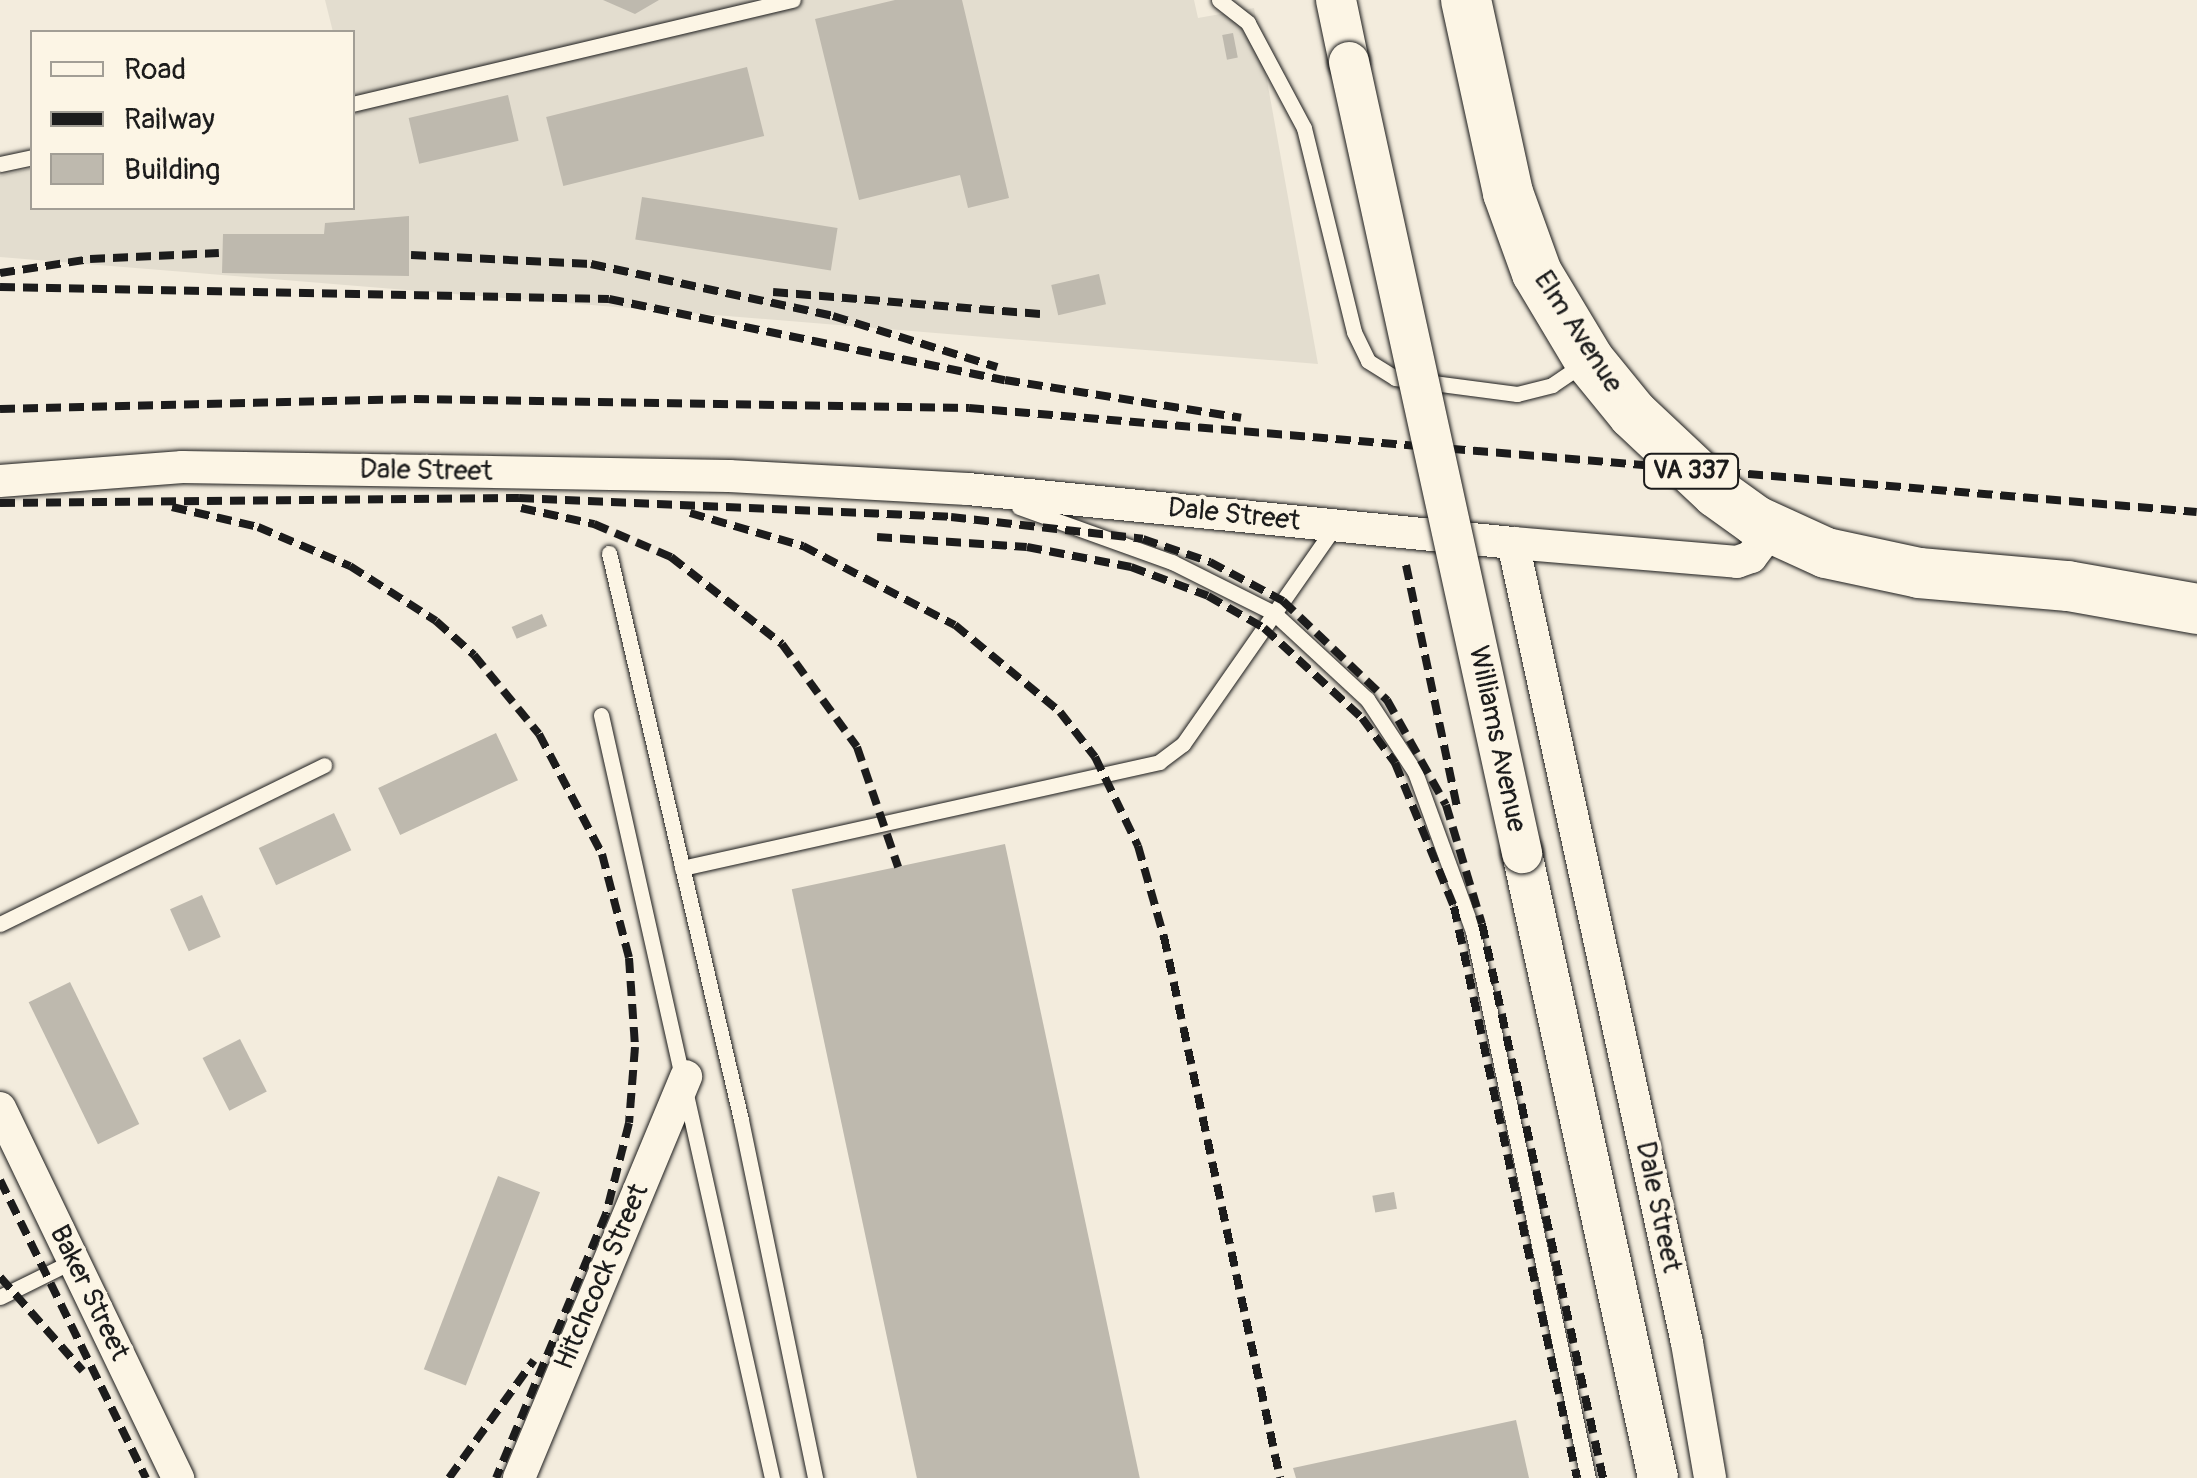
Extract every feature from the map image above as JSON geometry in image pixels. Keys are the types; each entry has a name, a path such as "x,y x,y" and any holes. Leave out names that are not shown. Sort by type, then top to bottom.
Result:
{"main road":[{"name":"Elm Avenue","path":"1466,0 1508,192 1537,273 1590,360 1688,468 1772,530 1826,553 1885,566 2068,586 2197,610"}],"street":[{"name":"Williams Avenue","path":"1336,0 1658,1478"},
{"name":"Dale Street","path":"0,481 182,467 728,476 968,488 1513,542 1687,1342 1710,1478"},
{"path":"1513,542 1737,562 1751,557 1772,530"},
{"name":"Hitchcock Street","path":"519,1478 686,1076"},
{"name":"Baker Street","path":"0,1108 178,1478"}],"lane":[{"path":"355,103 793,0"},
{"path":"1219,0 1248,24 1304,128 1354,332 1368,360 1395,378 1517,394 1552,385 1590,360"},
{"path":"0,164 30,157"},
{"path":"968,488 1172,562 1274,613 1367,699 1415,772 1446,845 1473,931 1588,1478"},
{"path":"682,868 1159,762 1183,744 1336,525"},
{"path":"610,553 814,1478"},
{"path":"600,715 686,1076 772,1478"},
{"path":"0,924 324,765"},
{"path":"0,1297 74,1261"}],"shaded area":[{"path":"325,0 1194,0 1198,18 1254,8 1318,364 0,257 0,176 30,168 30,210 355,210 355,30 332,30"}],"building":[{"path":"603,0 659,0 635,14"},
{"path":"895,0 962,0 1009,198 968,208 960,175 859,200 815,19"},
{"path":"1233,33 1238,58 1227,60 1222,35"},
{"path":"747,67 764,136 563,186 546,117"},
{"path":"508,95 519,141 419,164 409,118"},
{"path":"642,197 838,228 831,270 635,239"},
{"path":"409,216 409,276 222,273 223,234 324,234 325,223"},
{"path":"1099,274 1106,304 1058,315 1051,285"},
{"path":"542,614 547,626 517,639 512,627"},
{"path":"496,733 518,780 400,835 378,788"},
{"path":"334,813 351,850 276,885 259,848"},
{"path":"1005,844 1140,1478 917,1478 792,889"},
{"path":"202,895 221,937 189,951 170,909"},
{"path":"70,982 139,1124 98,1144 29,1002"},
{"path":"240,1039 267,1092 229,1111 203,1058"},
{"path":"498,1176 540,1192 466,1385 424,1369"},
{"path":"1394,1192 1397,1209 1375,1213 1372,1196"},
{"path":"1516,1420 1529,1478 1296,1478 1293,1468"}],"railway":[{"path":"0,273 90,259 219,253"},
{"path":"411,255 591,264 833,316 997,367"},
{"path":"0,287 609,299 1005,380 1241,418"},
{"path":"773,292 1040,314"},
{"path":"0,409 414,399 969,408 2197,512"},
{"path":"0,503 519,498 951,517 1143,539 1210,562 1283,601 1387,700 1446,805 1482,924 1603,1478"},
{"path":"172,507 258,527 350,566 436,621 474,655 539,734 602,854 629,958 635,1047 629,1123 606,1214 496,1478"},
{"path":"521,508 594,524 671,557 782,644 857,747 898,867"},
{"path":"690,513 803,546 955,625 1060,712 1095,757 1138,846 1164,937 1280,1478"},
{"path":"877,537 1027,547 1131,567 1208,596 1264,628 1362,718 1395,763 1454,907 1577,1478"},
{"path":"1406,565 1458,811"},
{"path":"0,1180 146,1478"},
{"path":"0,1277 83,1371"},
{"path":"449,1478 534,1360"}]}
